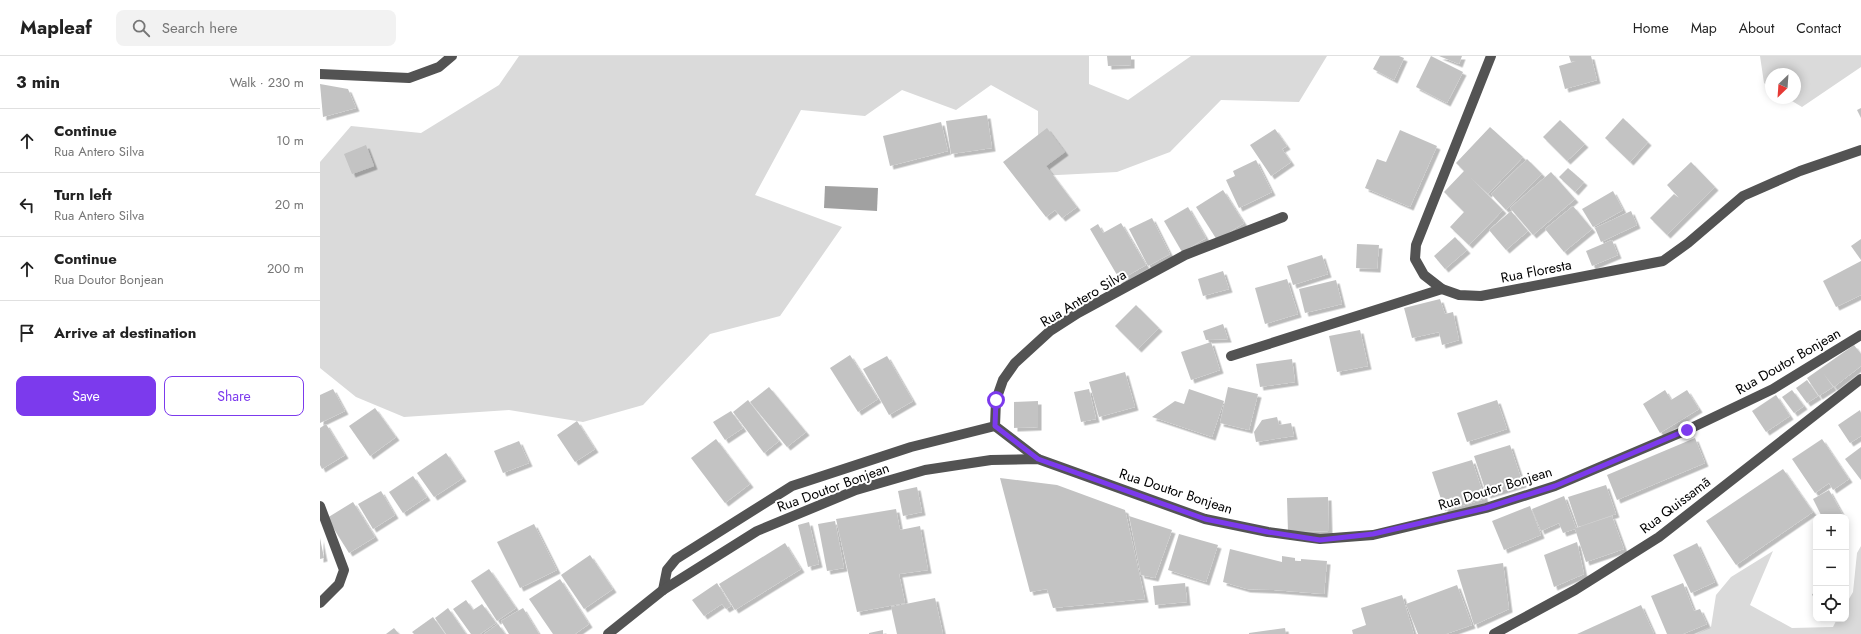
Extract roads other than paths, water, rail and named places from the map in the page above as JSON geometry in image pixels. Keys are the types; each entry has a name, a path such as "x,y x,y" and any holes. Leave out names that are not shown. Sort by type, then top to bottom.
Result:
{"street":[{"path":"320,74 409,78 439,67 452,56"},
{"name":"Rua Floresta","path":"1490,56 1416,246 1415,260 1424,275 1442,289 1459,295 1481,296 1663,260 1688,243 1743,196 1800,171 1861,150"},
{"name":"Rua Antero Silva","path":"995,426 996,400 1003,380 1015,363 1050,331 1078,313 1185,255 1283,217"},
{"path":"1231,356 1442,289"},
{"name":"Rua Doutor Bonjean","path":"608,634 663,590 757,531 856,490 926,470 991,460 1038,459 1205,519 1268,532 1320,540 1373,534 1486,508 1562,483 1687,430 1773,389 1861,335"},
{"name":"Rua Quissamã","path":"1494,634 1575,590 1658,537 1861,379"},
{"path":"663,590 667,570 676,559 792,486 911,447 995,426 1038,459"},
{"path":"320,506 344,570 339,584 320,603"}]}
